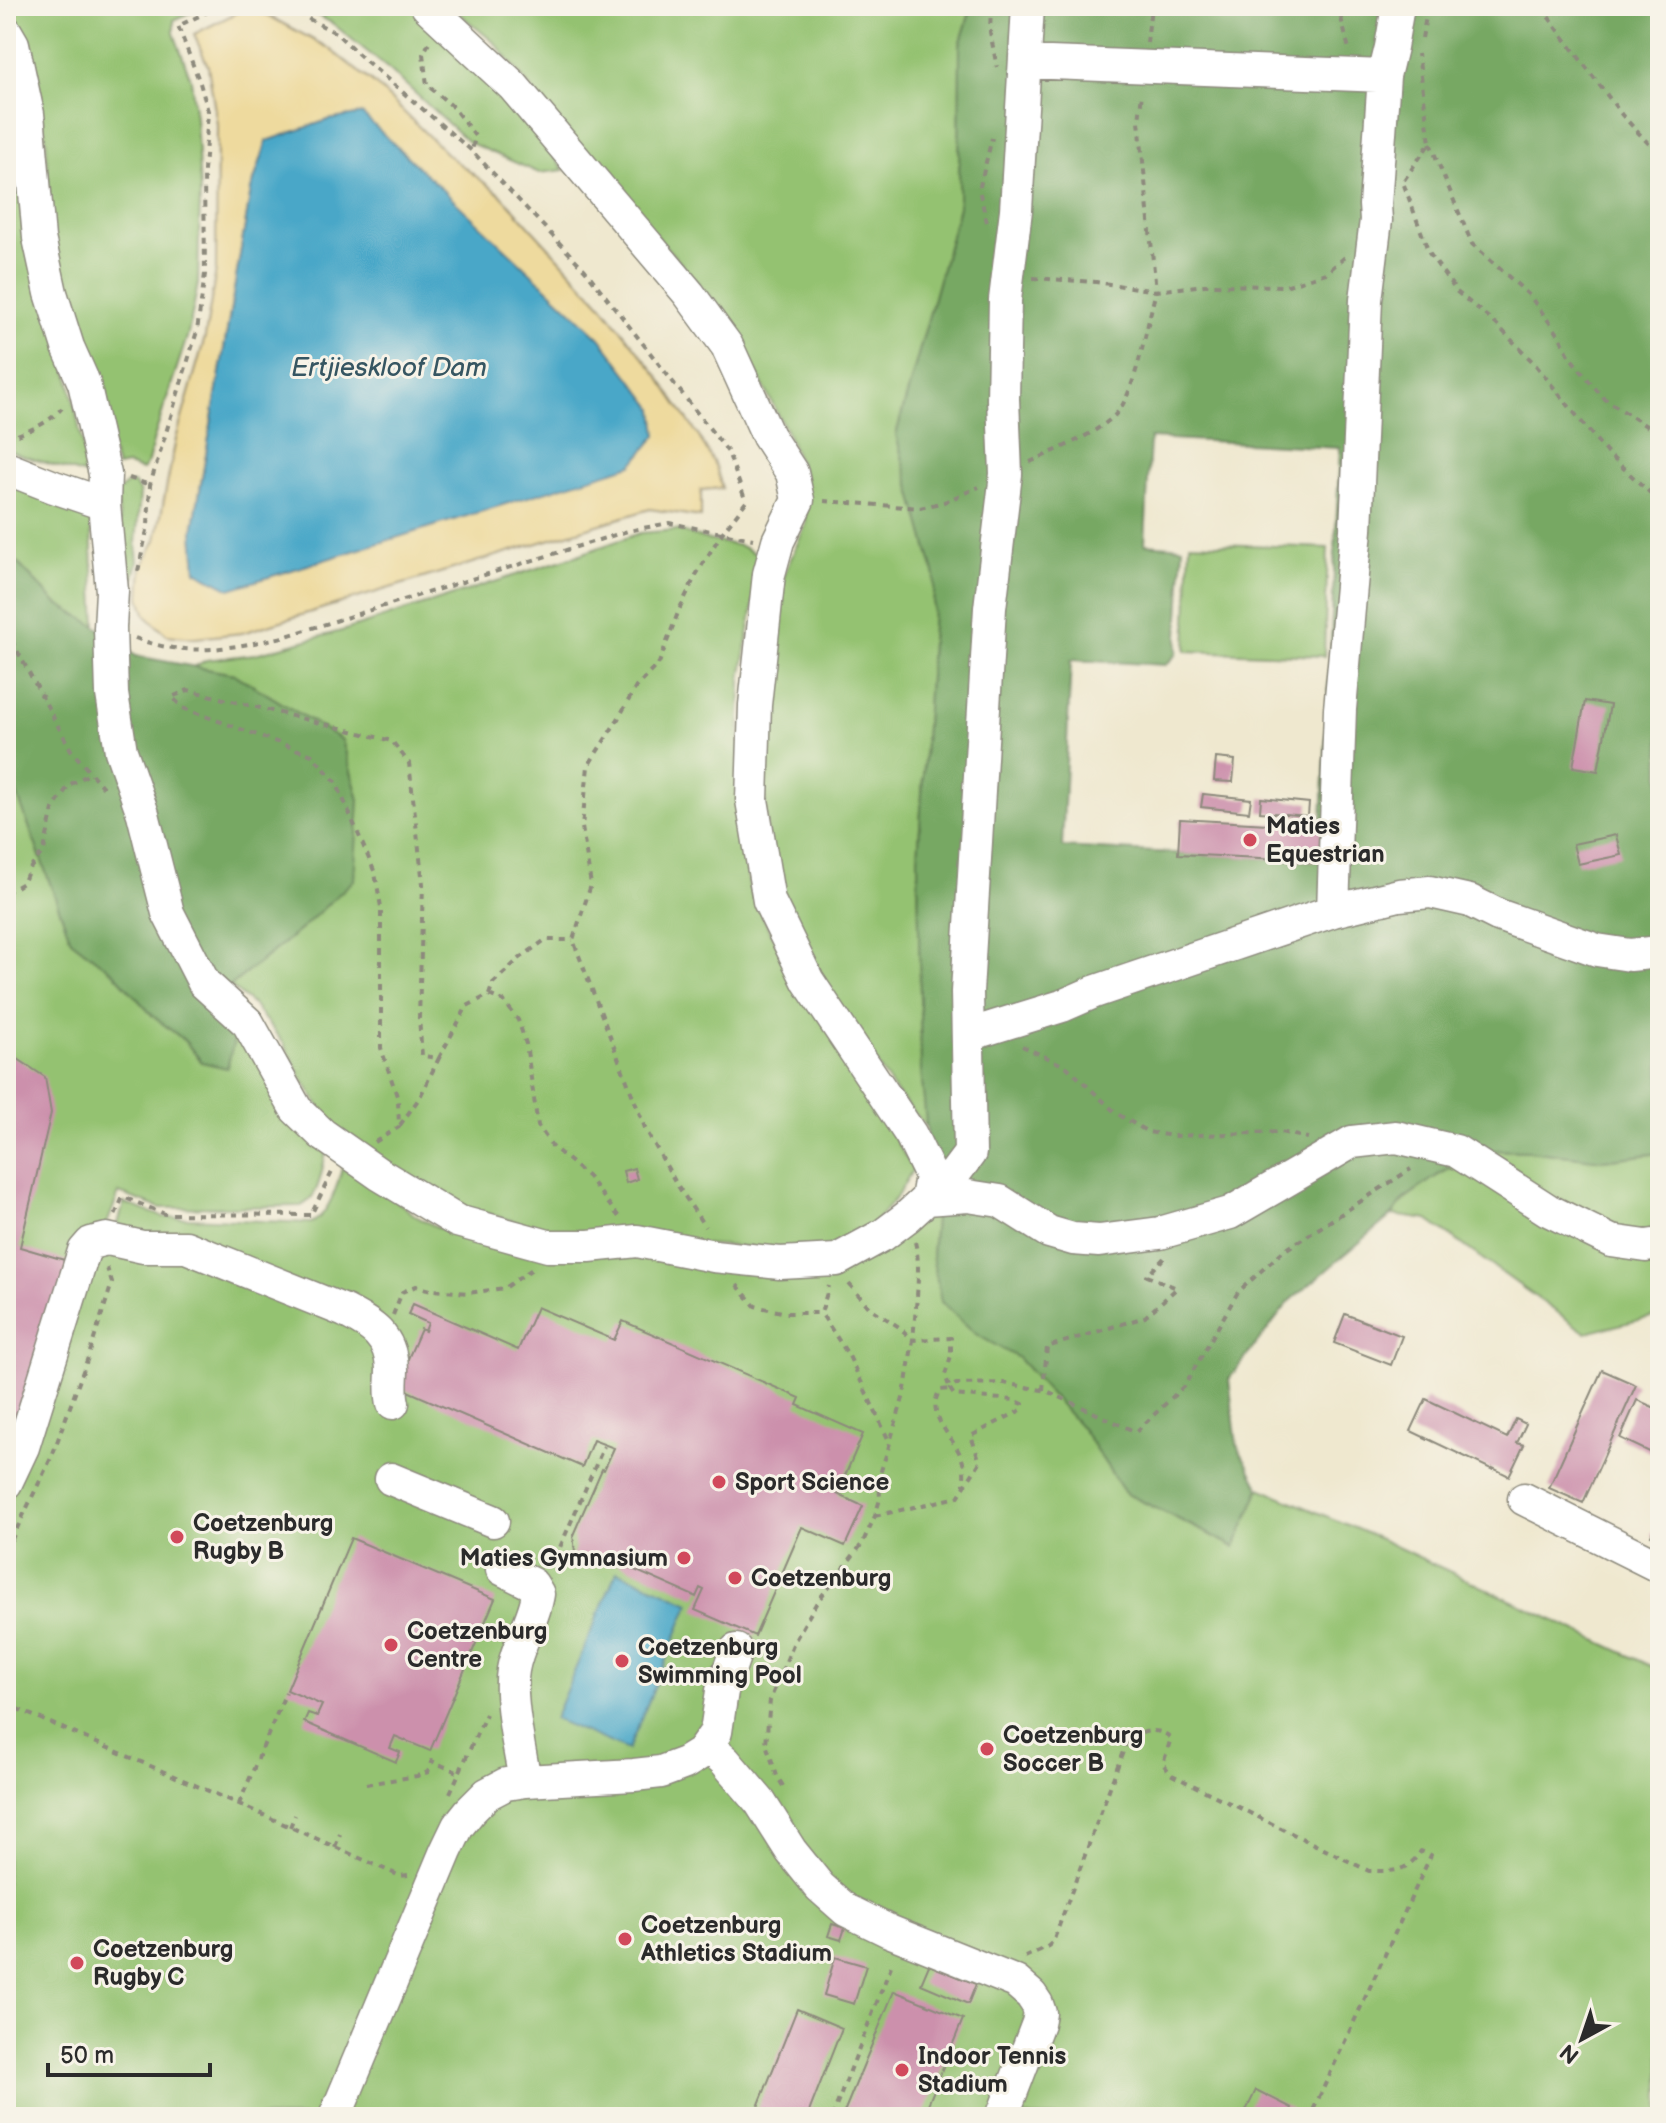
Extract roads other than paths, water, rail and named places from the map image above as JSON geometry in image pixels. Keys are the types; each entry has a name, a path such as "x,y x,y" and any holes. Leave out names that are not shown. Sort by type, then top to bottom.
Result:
{"street":[{"path":"6,32 13,44 28,114 39,238 51,293 68,347 84,383 105,474 104,504 112,591 112,694 121,751 143,814 168,913 204,983 248,1023 296,1109 322,1134 416,1198 457,1221 548,1246 637,1241 714,1256 780,1263 837,1260 883,1235 955,1173 970,1153 983,1031 967,992 990,608 1006,474 1003,399 1005,300 1016,210 1028,6"},
{"path":"1333,911 1340,709 1356,530 1366,300 1376,220 1369,76 1398,6"},
{"path":"437,15 513,86 696,304 727,346 768,436 792,473 798,500 778,541 769,574 755,705 752,800 769,901 808,981 911,1135 931,1176 917,1208"},
{"path":"1025,62 1369,76"},
{"path":"6,468 104,504"},
{"path":"983,1031 1333,911 1399,895 1430,892 1470,901 1498,915 1597,950 1630,955 1660,952"},
{"path":"917,1208 968,1196 1000,1201 1049,1232 1073,1239 1099,1241 1160,1233 1230,1213 1352,1142 1396,1137 1456,1151 1548,1210 1611,1241 1646,1246 1660,1244"},
{"path":"6,1483 23,1447 84,1251 91,1243 107,1239 143,1247 186,1247 345,1311 379,1332 389,1352 392,1367 393,1403"},
{"path":"391,1479 493,1521"},
{"path":"1524,1499 1660,1567"},
{"path":"502,1569 532,1584 538,1594 537,1604 519,1647 511,1688 525,1781"},
{"path":"335,2117 458,1826 487,1794 506,1784 661,1772 701,1753 716,1732 722,1691 736,1650"},
{"path":"708,1746 760,1802 791,1851 820,1887 846,1910 1007,1978 1031,1995 1040,2013 1038,2023 1002,2117"}],"water":[{"name":"Ertjieskloof Dam","path":"362,114 600,338 654,409 657,435 632,465 230,589 196,571 193,531 251,190 267,141 328,120"},
{"name":"Coetzenburg Swimming Pool","path":"617,1571 690,1603 628,1750 554,1719"}],"place":[{"name":"Maties Equestrian","path":"1250,840"},
{"name":"Sport Science","path":"719,1482"},
{"name":"Coetzenburg Rugby B","path":"177,1537"},
{"name":"Maties Gymnasium","path":"684,1558"},
{"name":"Coetzenburg","path":"735,1578"},
{"name":"Coetzenburg Centre","path":"391,1645"},
{"name":"Coetzenburg Swimming Pool","path":"622,1661"},
{"name":"Coetzenburg Soccer B","path":"987,1749"},
{"name":"Coetzenburg Athletics Stadium","path":"625,1939"},
{"name":"Coetzenburg Rugby C","path":"77,1963"},
{"name":"Indoor Tennis Stadium","path":"902,2070"}]}
